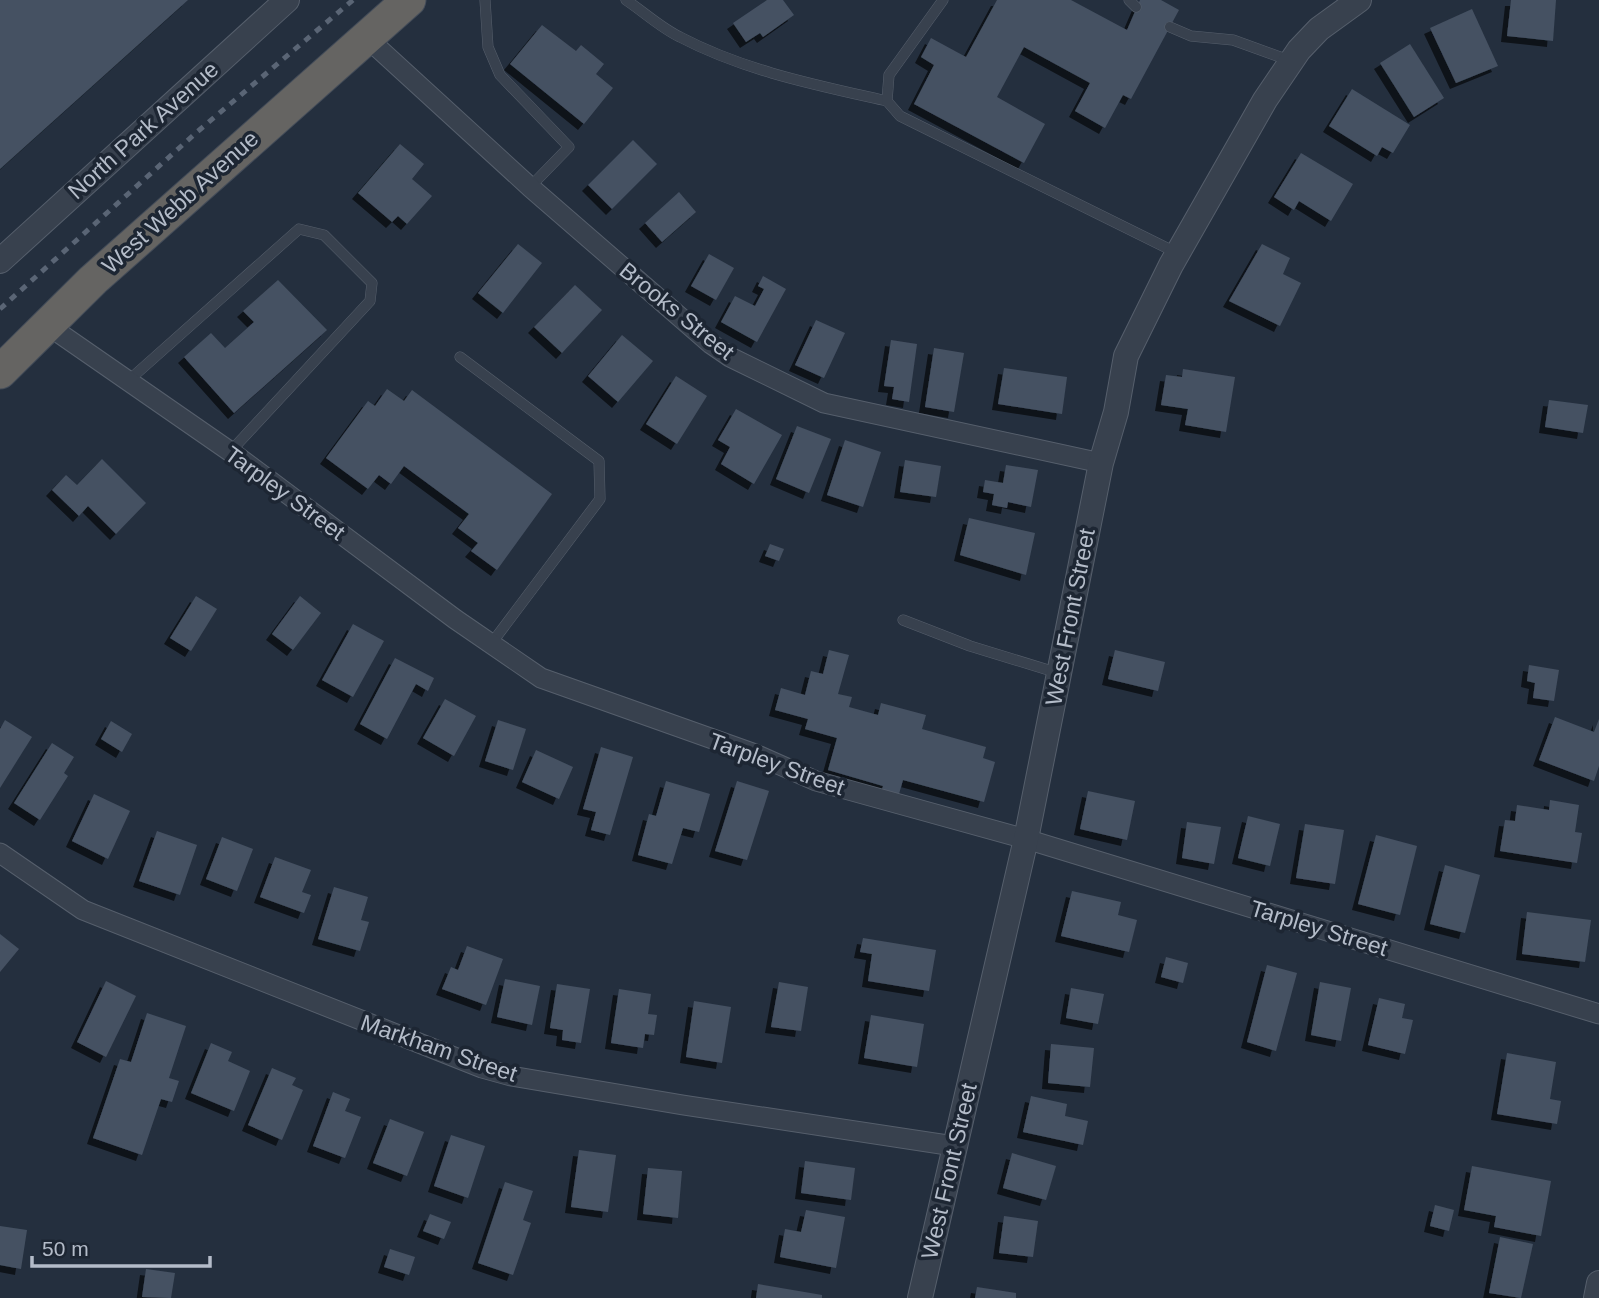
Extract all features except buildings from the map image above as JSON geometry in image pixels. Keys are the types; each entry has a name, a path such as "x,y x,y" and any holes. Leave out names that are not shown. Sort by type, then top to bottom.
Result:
{"highway":[{"name":"West Webb Avenue","path":"0,372 46,324 409,0"},
{"name":"West Webb Avenue","path":"366,37 423,0"}],"street":[{"name":"North Park Avenue","path":"0,261 287,0"},
{"name":"West Front Street","path":"920,1298 1026,839 1101,463 1116,412 1126,356 1178,253 1265,100 1318,30 1348,3"},
{"name":"Brooks Street","path":"366,37 530,187 711,344 824,403 1101,463"},
{"name":"Tarpley Street","path":"46,324 230,452 541,678 755,754 816,781 1026,839 1599,1014"},
{"name":"Markham Street","path":"0,853 83,910 482,1068 511,1076 682,1105 954,1146"},
{"path":"1596,1298 1599,1283"}],"lane":[{"path":"485,0 488,47 500,75 569,147 530,187"},
{"path":"626,0 677,36 718,56 783,77 887,101 900,116 1178,253"},
{"path":"887,101 889,75 943,0"},
{"path":"1170,27 1191,36 1233,40 1292,61"},
{"path":"128,382 299,229 324,235 372,283 370,301 230,452"},
{"path":"460,357 598,461 600,499 491,644"},
{"path":"904,620 970,646 1059,673"}],"railway":[{"path":"0,309 197,132 353,0"}]}
